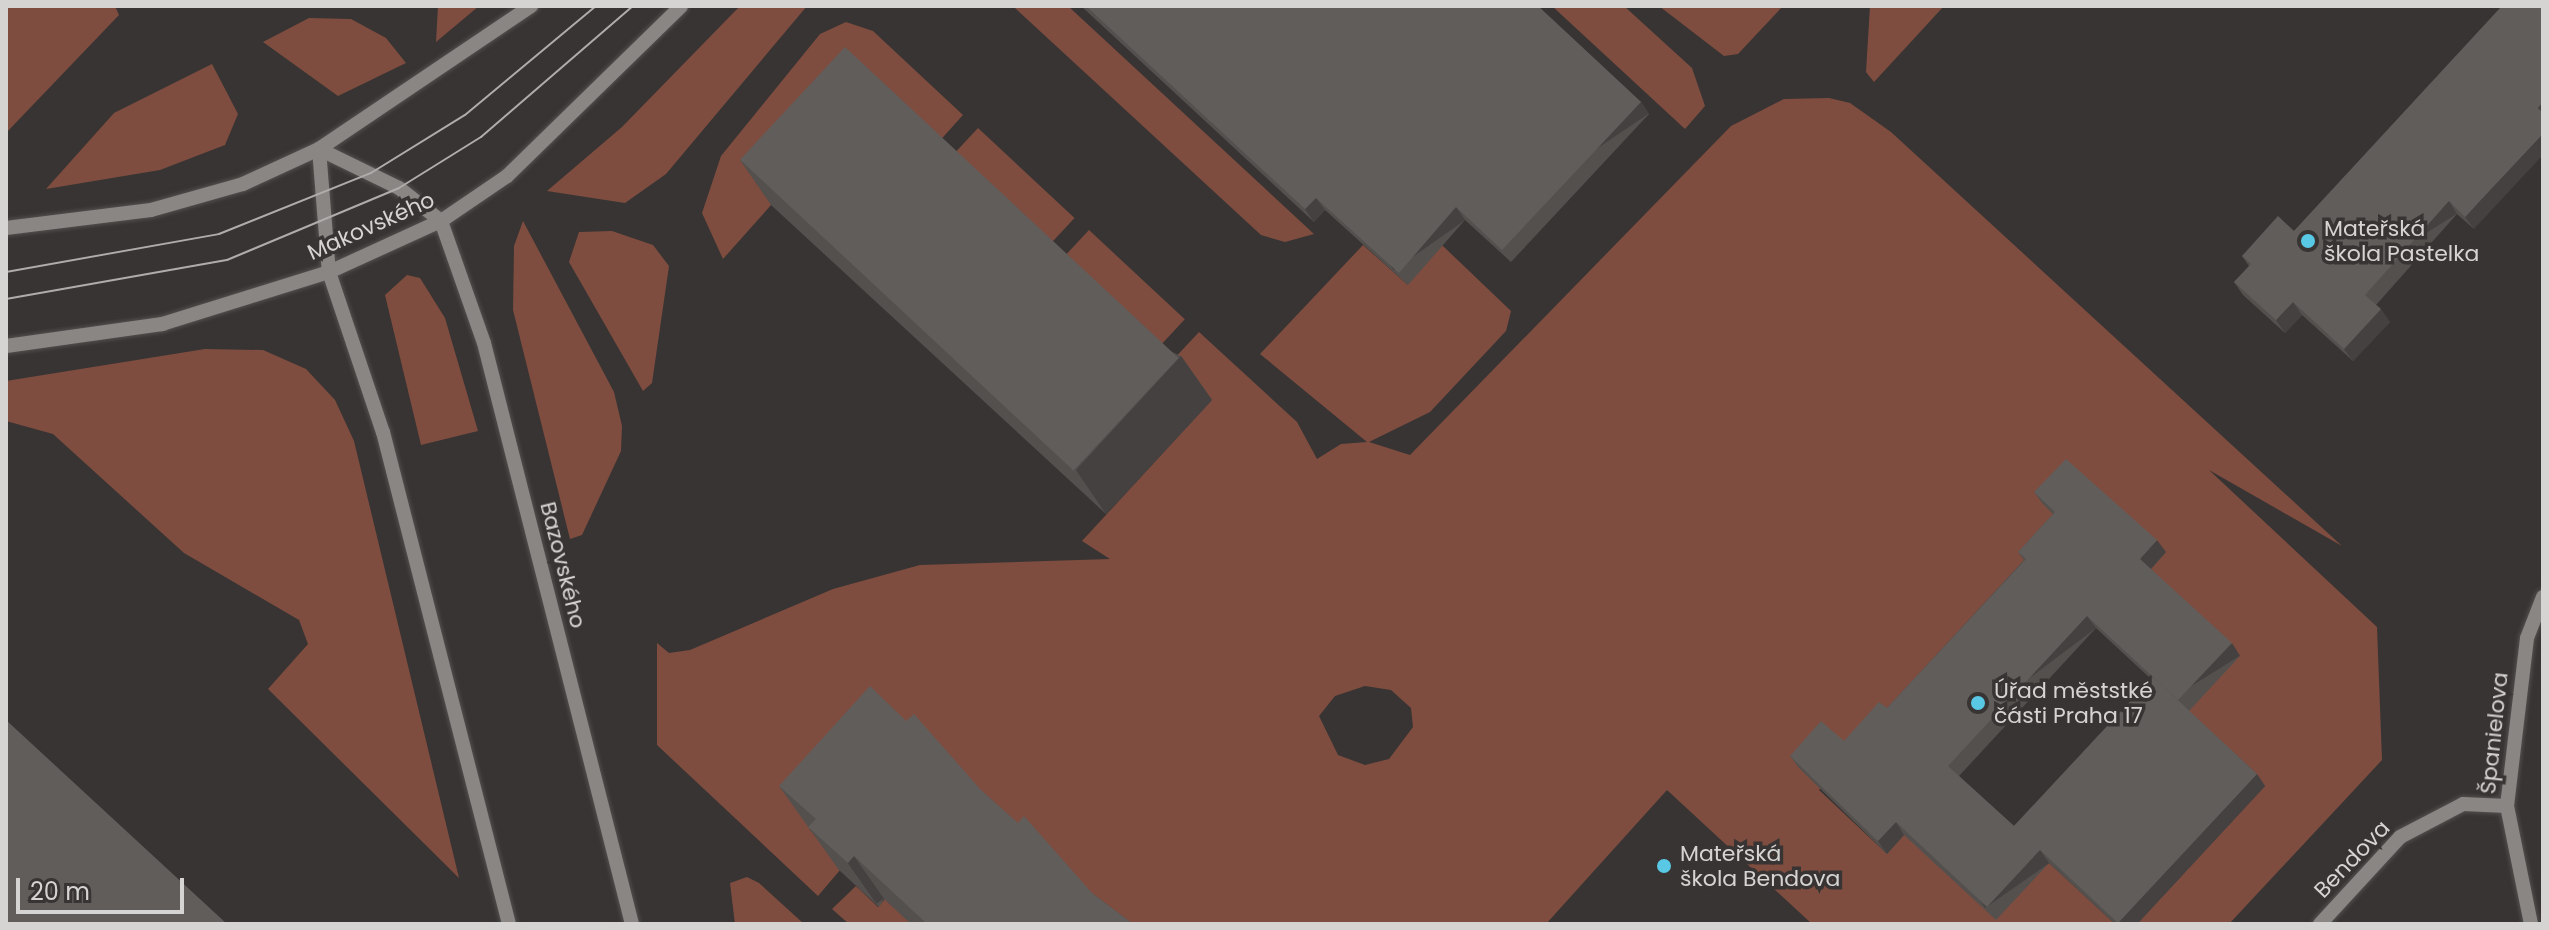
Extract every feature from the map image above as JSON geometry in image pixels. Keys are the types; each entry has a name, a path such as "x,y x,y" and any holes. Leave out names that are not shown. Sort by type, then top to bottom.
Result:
{"street":[{"path":"6,228 151,210 243,184 319,149 531,6"},
{"name":"Makovského","path":"6,346 162,324 329,272 441,221 507,176 681,6"},
{"path":"319,149 399,188 441,221"},
{"path":"319,149 329,272 383,432 509,924"},
{"name":"Bazovského","path":"441,221 484,343 632,924"},
{"name":"Španielova","path":"2531,924 2507,806 2527,638 2543,597"},
{"name":"Bendova","path":"2320,924 2400,837 2463,804 2507,806"}],"shaded area":[{"path":"6,6 115,6 119,15 6,133"},
{"path":"438,6 479,6 436,42"},
{"path":"740,6 807,6 666,174 625,203 547,191 622,127"},
{"path":"1068,6 1314,234 1285,242 1261,235 1015,8"},
{"path":"1552,6 1624,6 1692,68 1705,106 1685,129"},
{"path":"1659,6 1783,6 1738,54 1724,56"},
{"path":"1870,6 1944,6 1874,82 1866,72"},
{"path":"309,18 351,19 386,38 406,63 338,96 263,42"},
{"path":"846,22 873,31 963,115 935,146 771,205 723,259 702,213 721,156 820,34"},
{"path":"212,64 238,114 225,145 160,170 46,189 114,113"},
{"path":"1829,98 1850,103 1891,132 2342,546 2209,470 2377,627 2382,760 2229,924 2137,924 2265,786 2187,713 2064,525 1819,790 1886,853 1921,817 2048,862 2115,924 1812,924 1667,790 1546,924 1108,924 809,829 846,863 818,896 657,745 657,643 669,653 690,650 833,589 920,565 1110,559 1082,541 1211,401 1171,362 1199,332 1297,422 1317,459 1341,444 1367,442 1260,354 1363,245 1408,285 1400,205 1511,311 1506,331 1430,412 1369,442 1410,455 1731,126 1784,99","holes":["1365,686 1391,690 1411,708 1413,727 1389,759 1365,765 1338,755 1319,716 1335,696"]},
{"path":"978,128 1075,218 1046,249 949,159"},
{"path":"523,221 614,392 622,426 621,451 582,535 570,539 513,310 514,246"},
{"path":"1089,230 1185,319 1156,350 1060,261"},
{"path":"612,231 653,245 669,266 652,383 643,391 569,262 579,232"},
{"path":"407,275 420,278 445,318 478,431 421,445 385,295"},
{"path":"205,349 263,350 306,369 335,400 354,441 459,878 268,689 308,644 299,620 184,553 53,434 6,421 6,381"},
{"path":"747,877 759,883 804,924 735,924 730,883"},
{"path":"856,886 878,907 885,899 912,924 849,924 832,909"}],"building":[{"path":"1086,6 1538,6 1641,102 1502,250 1456,207 1399,273 1316,198 1305,209"},
{"path":"2502,6 2543,6 2543,102 2538,108 2543,113 2543,134 2465,217 2449,201 2365,295 2381,309 2344,349 2293,302 2276,320 2234,282 2251,264 2242,256 2278,216 2294,231"},
{"path":"845,47 1178,358 1073,471 740,160"},
{"name":"Úřad měststké části Praha 17","path":"2066,459 2157,540 2140,559 2232,643 2178,700 2087,616 1948,766 2014,826 2153,677 2257,774 2118,923 2040,850 1987,907 1896,822 1878,841 1790,756 1821,721 1844,741 1879,702 1887,708 2026,559 2018,552 2055,512 2034,492"},
{"path":"870,686 906,721 914,714 981,790 1018,823 1024,816 1092,893 1133,924 925,924 854,856 848,863 808,827 816,819 779,786"},
{"path":"6,720 227,924 6,924"}],"tram line":[{"path":"6,272 219,234 371,173 465,115 596,6"},
{"path":"6,299 227,260 399,188 481,137 633,6"}],"place":[{"name":"Mateřská škola Pastelka","path":"2308,241"},
{"name":"Úřad měststké části Praha 17","path":"1978,703"},
{"name":"Mateřská škola Bendova","path":"1664,866"}]}
